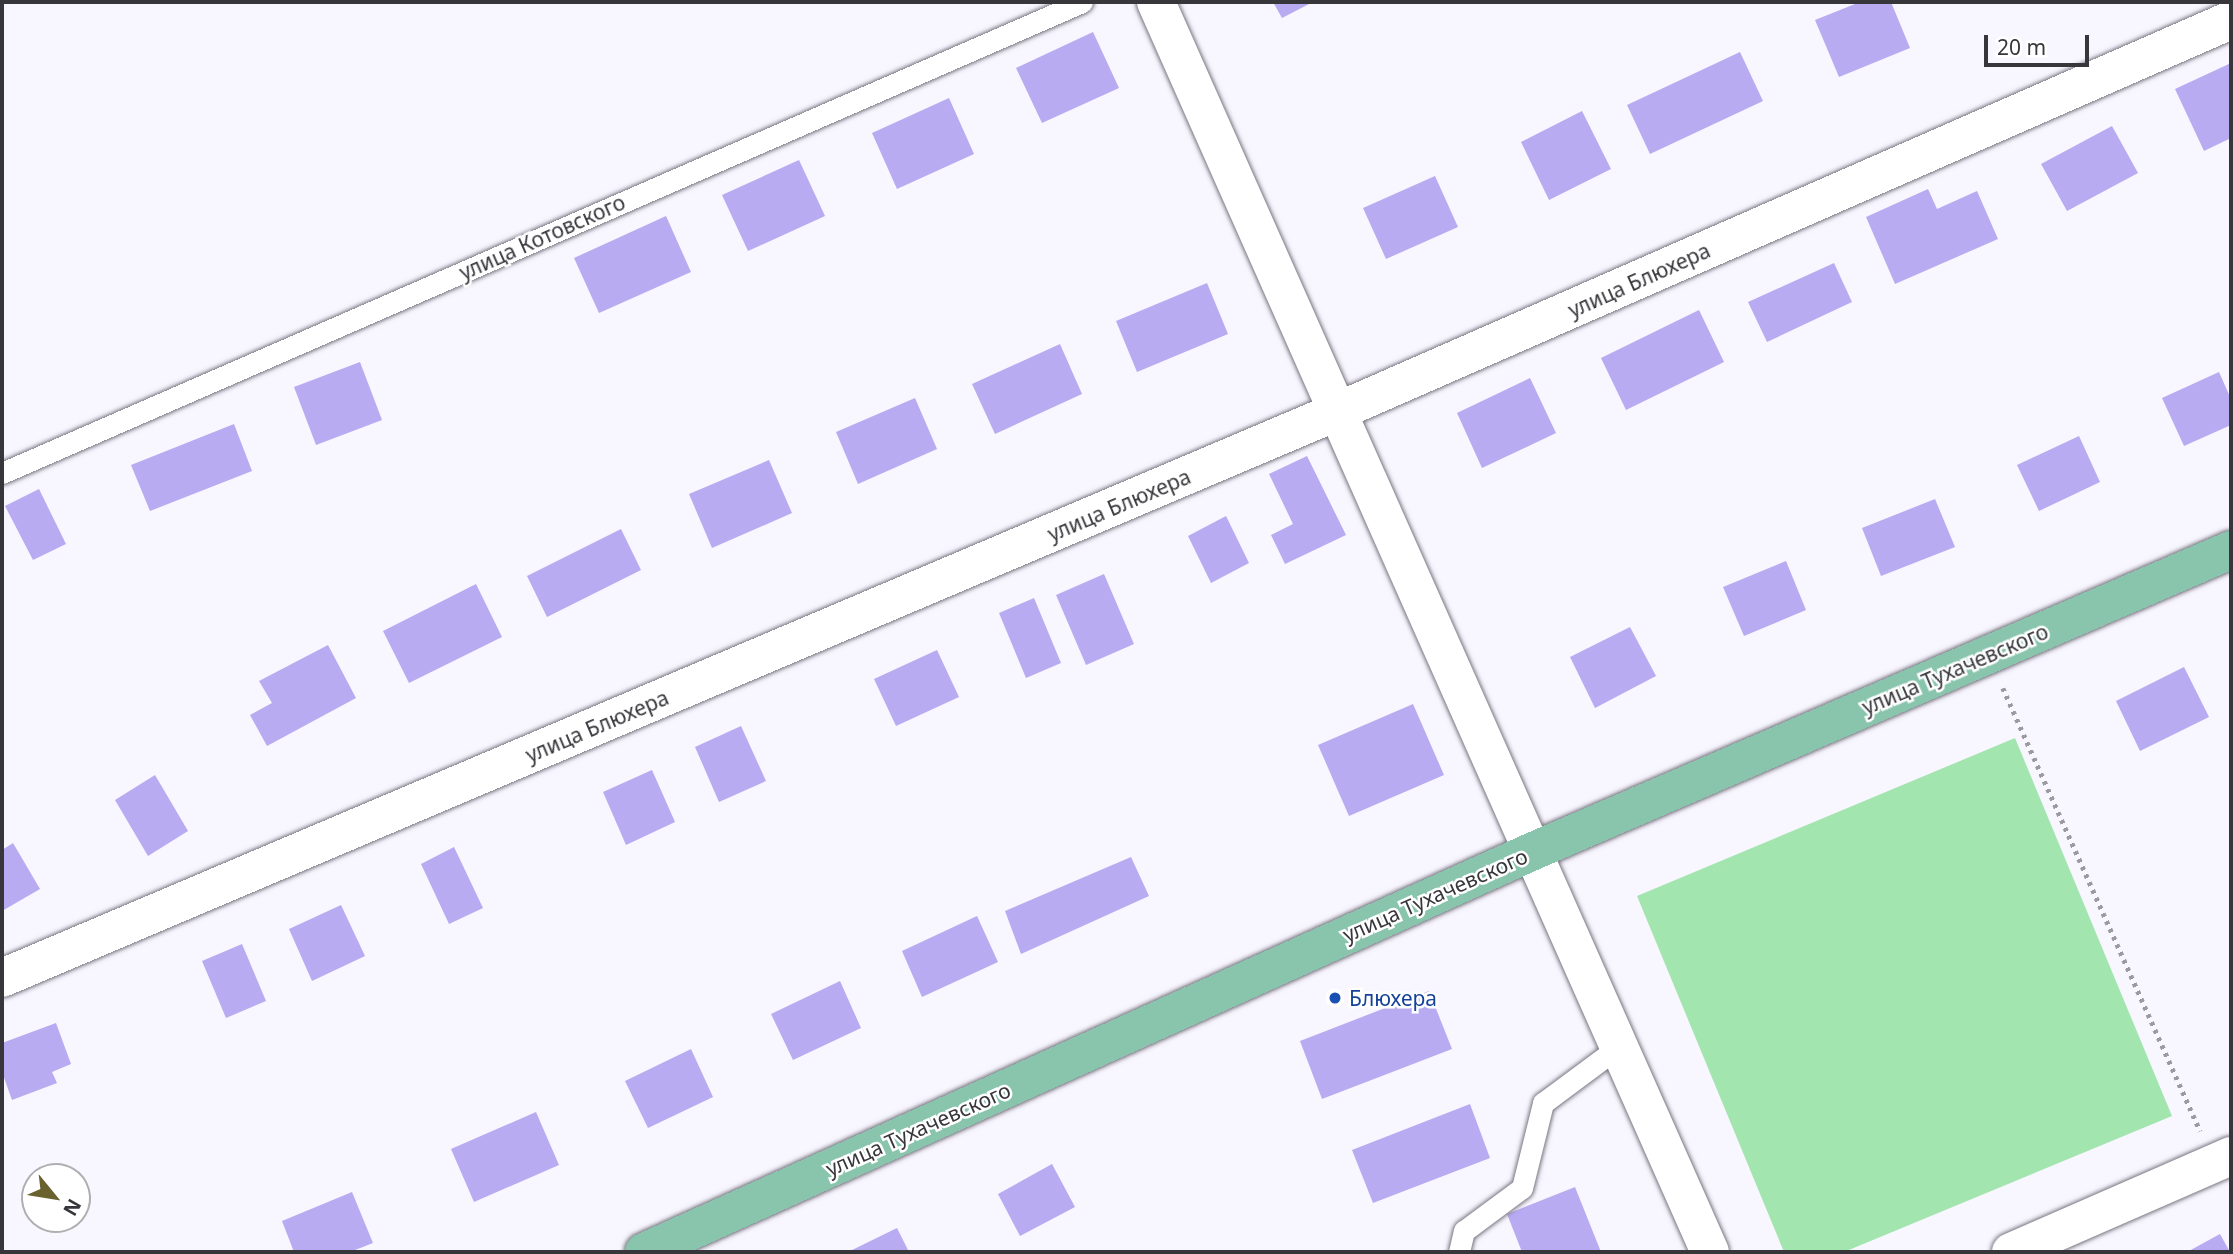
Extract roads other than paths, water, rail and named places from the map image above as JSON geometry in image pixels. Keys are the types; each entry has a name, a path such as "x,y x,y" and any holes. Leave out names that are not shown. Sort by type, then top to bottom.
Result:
{"main road":[{"name":"улица Тухачевского","path":"644,1252 1531,852 2231,550"}],"street":[{"path":"1156,2 1334,413 1531,852 1621,1045 1710,1252"},
{"name":"улица Блюхера","path":"2,978 1334,413 2231,20"},
{"path":"2011,1252 2223,1160"}],"lane":[{"name":"улица Котовского","path":"2,473 1082,2"},
{"path":"1459,1252 1464,1231 1521,1188 1543,1103 1621,1045"}],"place":[{"name":"Блюхера","path":"1335,998"}]}
